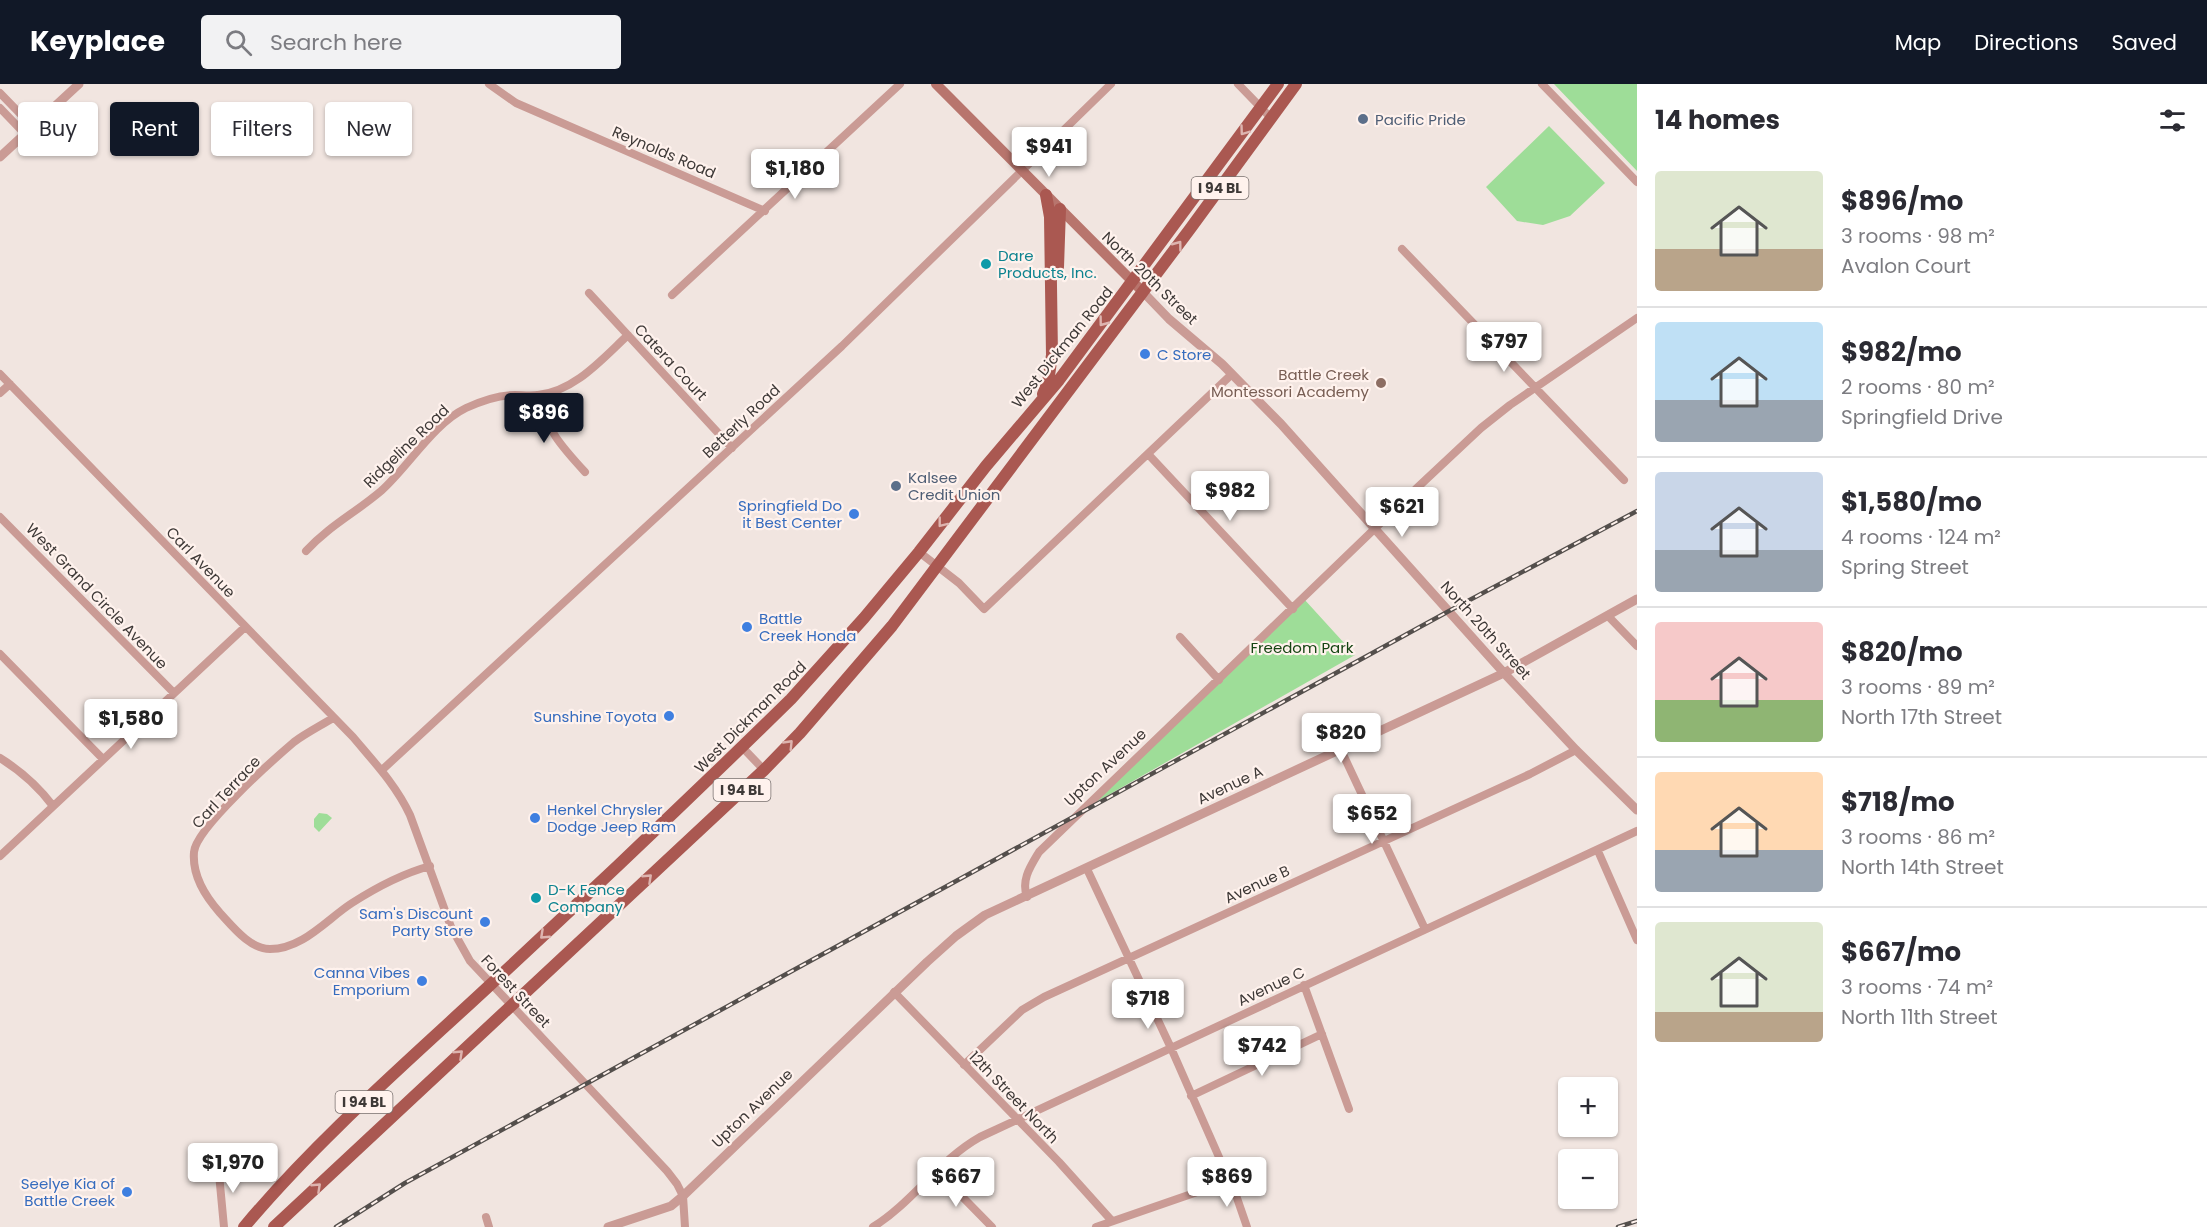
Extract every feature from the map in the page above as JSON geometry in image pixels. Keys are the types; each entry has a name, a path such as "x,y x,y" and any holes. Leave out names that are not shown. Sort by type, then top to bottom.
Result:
{"main road":[{"name":"North 20th Street","path":"936,84 1143,292"},
{"name":"West Dickman Road","path":"244,1227 323,1140 491,985 798,692 864,618 986,466 1059,380 1278,84"},
{"name":"West Dickman Road","path":"274,1227 764,770 835,693 892,626 937,567 1296,84"},
{"path":"1041,401 1048,382 1052,355 1050,217 1046,195"},
{"path":"1058,406 1060,208"}],"street":[{"path":"60,102 79,84"},
{"name":"Reynolds Road","path":"489,84 516,103 765,211"},
{"path":"672,295 900,84"},
{"name":"Betterly Road","path":"382,770 842,346 1111,84"},
{"path":"1238,84 1271,118"},
{"path":"1542,84 1637,182"},
{"path":"0,93 18,112"},
{"path":"0,108 18,127"},
{"path":"0,157 18,140"},
{"path":"1402,249 1624,480"},
{"name":"North 20th Street","path":"1143,292 1169,319 1232,374 1297,440 1504,673 1576,750 1637,810"},
{"name":"Catera Court","path":"589,293 732,448"},
{"name":"Upton Avenue","path":"608,1227 671,1206 894,992 956,936 986,915 1027,897 1024,880 1039,852 1481,428 1637,318"},
{"name":"Ridgeline Road","path":"306,551 322,533 381,490 456,414 478,402 493,398 554,392 579,379 628,335"},
{"name":"Carl Avenue","path":"0,374 353,737 382,770"},
{"path":"919,552 959,583 984,609 1232,374"},
{"path":"0,393 10,384"},
{"path":"537,395 549,429 559,444 585,472"},
{"path":"1148,454 1293,609"},
{"name":"West Grand Circle Avenue","path":"0,517 174,693"},
{"name":"Avenue A","path":"1027,897 1504,673 1637,599"},
{"path":"1608,616 1637,646"},
{"path":"0,856 245,627"},
{"path":"1180,637 1219,680"},
{"path":"0,654 103,759"},
{"name":"Carl Terrace","path":"333,718 296,741 263,770 203,833 194,850 194,868 205,894 243,937 255,945 269,949 288,946 300,941 350,904 383,884 409,872 430,866"},
{"path":"742,747 764,770"},
{"path":"1341,750 1425,929"},
{"name":"Avenue B","path":"964,1065 1022,1010 1044,997 1530,774 1576,750"},
{"path":"0,758 26,776 53,806"},
{"name":"Forest Street","path":"382,770 402,797 454,934 470,961 667,1171 683,1196"},
{"name":"Avenue C","path":"873,1227 903,1206 967,1144 1637,831"},
{"path":"1598,851 1637,940"},
{"path":"1087,869 1171,1048 1247,1227"},
{"path":"1305,985 1348,1109"},
{"name":"12th Street North","path":"894,992 1059,1162 1112,1221"},
{"path":"1191,1096 1322,1034"},
{"path":"218,1163 224,1227"},
{"path":"937,1171 992,1227"},
{"path":"1096,1227 1229,1181"},
{"path":"683,1196 685,1227"},
{"path":"486,1217 489,1227"}],"green space":[{"path":"1554,84 1637,84 1637,171"},
{"path":"1549,126 1605,183 1570,216 1543,225 1517,221 1486,187"},
{"name":"Freedom Park","path":"1304,599 1355,655 1089,806"},
{"path":"319,813 327,814 332,818 319,832 314,827 314,819"}],"railway":[{"path":"336,1227 405,1183 1449,611 1637,511"},
{"path":"1618,1227 1637,1221"}],"place":[{"name":"Pacific Pride","path":"1363,119"},
{"name":"Dare Products, Inc.","path":"986,264"},
{"name":"C Store","path":"1145,354"},
{"name":"Battle Creek Montessori Academy","path":"1381,383"},
{"name":"Kalsee Credit Union","path":"896,486"},
{"name":"Springfield Do it Best Center","path":"854,514"},
{"name":"Battle Creek Honda","path":"747,627"},
{"name":"Sunshine Toyota","path":"669,716"},
{"name":"Henkel Chrysler Dodge Jeep Ram","path":"535,818"},
{"name":"D-K Fence Company","path":"536,898"},
{"name":"Sam's Discount Party Store","path":"485,922"},
{"name":"Canna Vibes Emporium","path":"422,981"},
{"name":"Seelye Kia of Battle Creek","path":"127,1192"}]}
